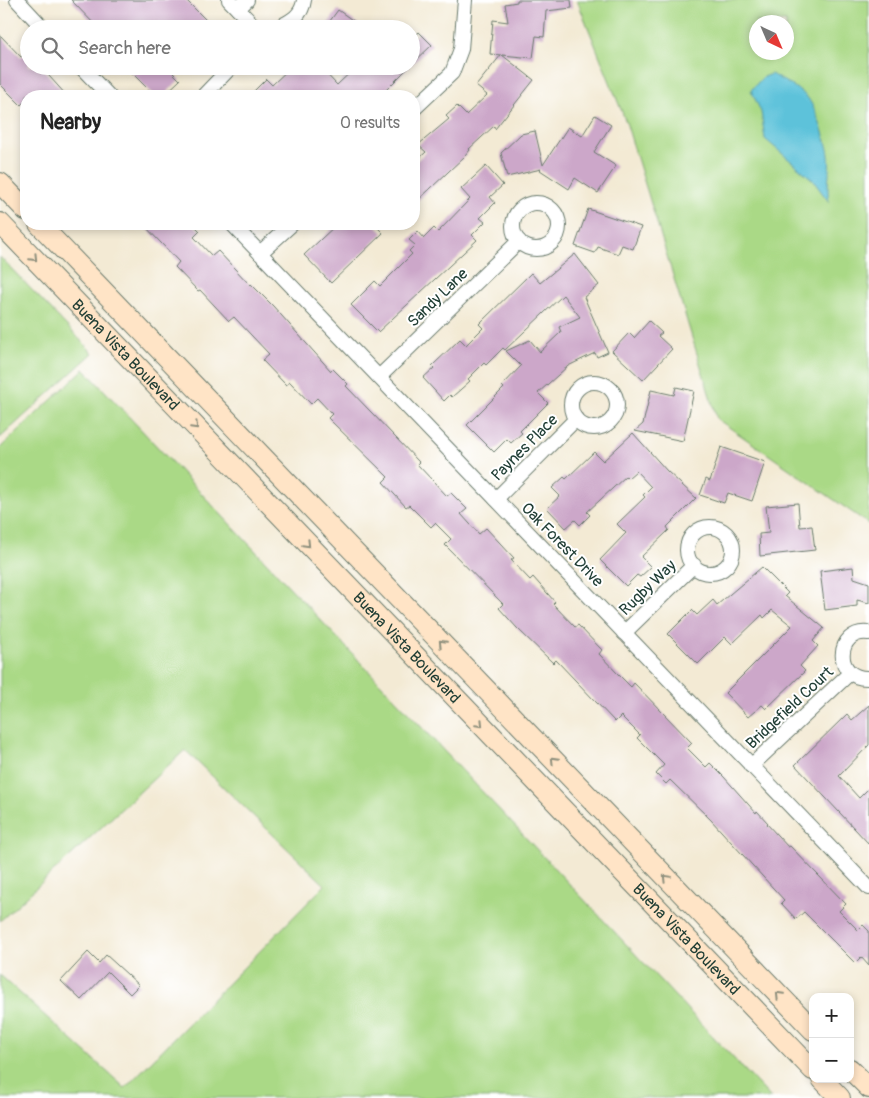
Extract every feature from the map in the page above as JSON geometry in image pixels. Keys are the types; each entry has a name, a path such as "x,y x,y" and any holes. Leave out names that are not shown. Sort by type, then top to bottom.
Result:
{"main road":[{"path":"0,183 20,204"},
{"name":"Buena Vista Boulevard","path":"0,223 809,1066"},
{"name":"Buena Vista Boulevard","path":"45,230 809,1026"},
{"path":"54,280 74,260"},
{"path":"854,1073 869,1088"},
{"path":"826,1083 840,1098"}],"street":[{"path":"17,0 36,20"},
{"path":"293,20 302,11 304,0"},
{"path":"420,103 452,73 460,49 464,0"},
{"path":"238,3 250,20"},
{"path":"89,75 103,90"},
{"path":"209,90 223,75"},
{"name":"Oak Forest Drive","path":"238,230 869,887"},
{"path":"260,253 285,230"},
{"name":"Sandy Lane","path":"379,377 519,241"},
{"name":"Paynes Place","path":"496,499 576,419"},
{"name":"Rugby Way","path":"624,633 694,565"},
{"name":"Bridgefield Court","path":"869,633 858,633 845,643 842,659 850,673 869,678"},
{"name":"Bridgefield Court","path":"751,766 850,673"}],"green space":[{"path":"577,0 869,0 869,524 717,419 626,122"},
{"path":"0,257 93,353 0,438"},
{"path":"84,369 771,1098 0,1098 0,975 125,1088 325,885 185,750 0,921 0,448"}],"water":[{"path":"771,74 803,93 814,108 824,134 829,155 829,202 812,179 765,139 761,112 751,90 763,77"}],"building":[{"path":"71,0 186,0 206,20 90,20"},
{"path":"517,0 571,0 572,8 546,11 544,37 536,36 533,58 502,55 534,80 495,129 494,126 420,198 420,158 426,152 420,147 420,143 449,119 446,116 457,106 466,115 487,95 476,86 501,55 490,54 493,20 508,22 505,4 517,2"},
{"path":"338,10 352,20 331,20"},
{"path":"420,33 432,45 420,56"},
{"path":"0,35 20,56 20,75 48,75 62,90 20,90 20,104 0,84"},
{"path":"134,75 175,75 180,80 169,90 149,90"},
{"path":"283,75 328,75 337,85 348,75 401,75 386,90 255,90 266,79 272,85"},
{"path":"595,115 611,125 594,152 616,166 598,193 575,178 569,189 541,169 507,177 501,153 521,134 535,131 543,165 568,127 582,136"},
{"path":"486,166 503,185 490,197 495,203 480,218 485,222 472,235 477,240 378,332 351,305 375,281 380,286 412,254 409,251 415,245 409,240 418,231 424,238 434,228 438,232 470,199 461,189"},
{"path":"588,209 641,227 633,249 622,245 618,254 598,247 595,253 575,246"},
{"path":"149,230 200,231 194,237 212,256 218,251 273,306 331,371 333,369 348,384 346,386 419,462 417,464 447,496 451,493 467,509 461,514 479,534 486,528 514,558 511,560 530,580 533,577 555,602 553,604 575,627 578,625 602,650 599,654 618,674 631,687 634,683 692,743 687,748 706,767 710,763 756,813 757,811 788,847 790,846 846,904 839,911 858,930 863,925 869,931 869,966 861,957 855,963 804,912 796,919 781,903 784,900 711,820 670,780 666,784 656,774 664,765 637,738 640,735 621,716 615,722 556,660 553,663 517,628 499,608 503,604 445,545 451,539 435,523 431,527 409,505 406,507 383,482 388,477 328,418 332,414 317,398 311,404 290,382 286,385 262,360 269,354 234,317 229,321 200,290 198,291 175,267 179,262"},
{"path":"331,230 380,230 383,233 331,283 304,255"},
{"path":"575,254 599,285 584,297 608,352 597,357 595,353 568,366 538,393 548,403 520,431 522,433 511,443 507,439 494,452 467,425 504,388 502,386 521,366 506,351 530,340 540,352 561,332 559,327 580,317 563,295 505,350 503,348 486,365 484,363 468,379 470,381 452,397 450,395 444,401 423,378 434,368 432,366 460,339 466,345 483,328 479,324 531,273 540,283"},
{"path":"649,321 662,333 658,336 672,349 643,380 612,351 629,333 634,338"},
{"path":"676,387 694,391 683,441 635,431 643,424 651,390 674,395"},
{"path":"633,433 667,471 696,498 667,527 669,530 641,557 651,567 640,577 637,575 626,586 600,560 626,533 617,524 645,497 643,495 651,487 636,471 628,478 626,476 587,512 590,515 580,525 575,520 566,528 547,508 560,496 552,488 564,477 566,479 594,452 603,461"},
{"path":"721,447 765,462 752,501 728,493 724,503 700,495 706,479 710,481"},
{"path":"798,503 800,527 812,526 815,550 760,556 759,534 769,533 766,506"},
{"path":"762,567 788,593 785,596 824,628 813,641 818,646 800,666 805,671 766,709 762,705 748,717 725,693 792,626 772,610 764,618 762,615 732,644 725,637 698,664 668,634 692,610 697,615 713,600 717,605"},
{"path":"853,567 854,578 869,583 869,603 857,600 857,606 825,610 820,571"},
{"path":"869,705 869,745 839,776 859,798 869,788 869,844 795,765 847,714 852,720"},
{"path":"88,952 99,963 106,955 139,985 130,994 108,972 81,1000 61,981"}]}
